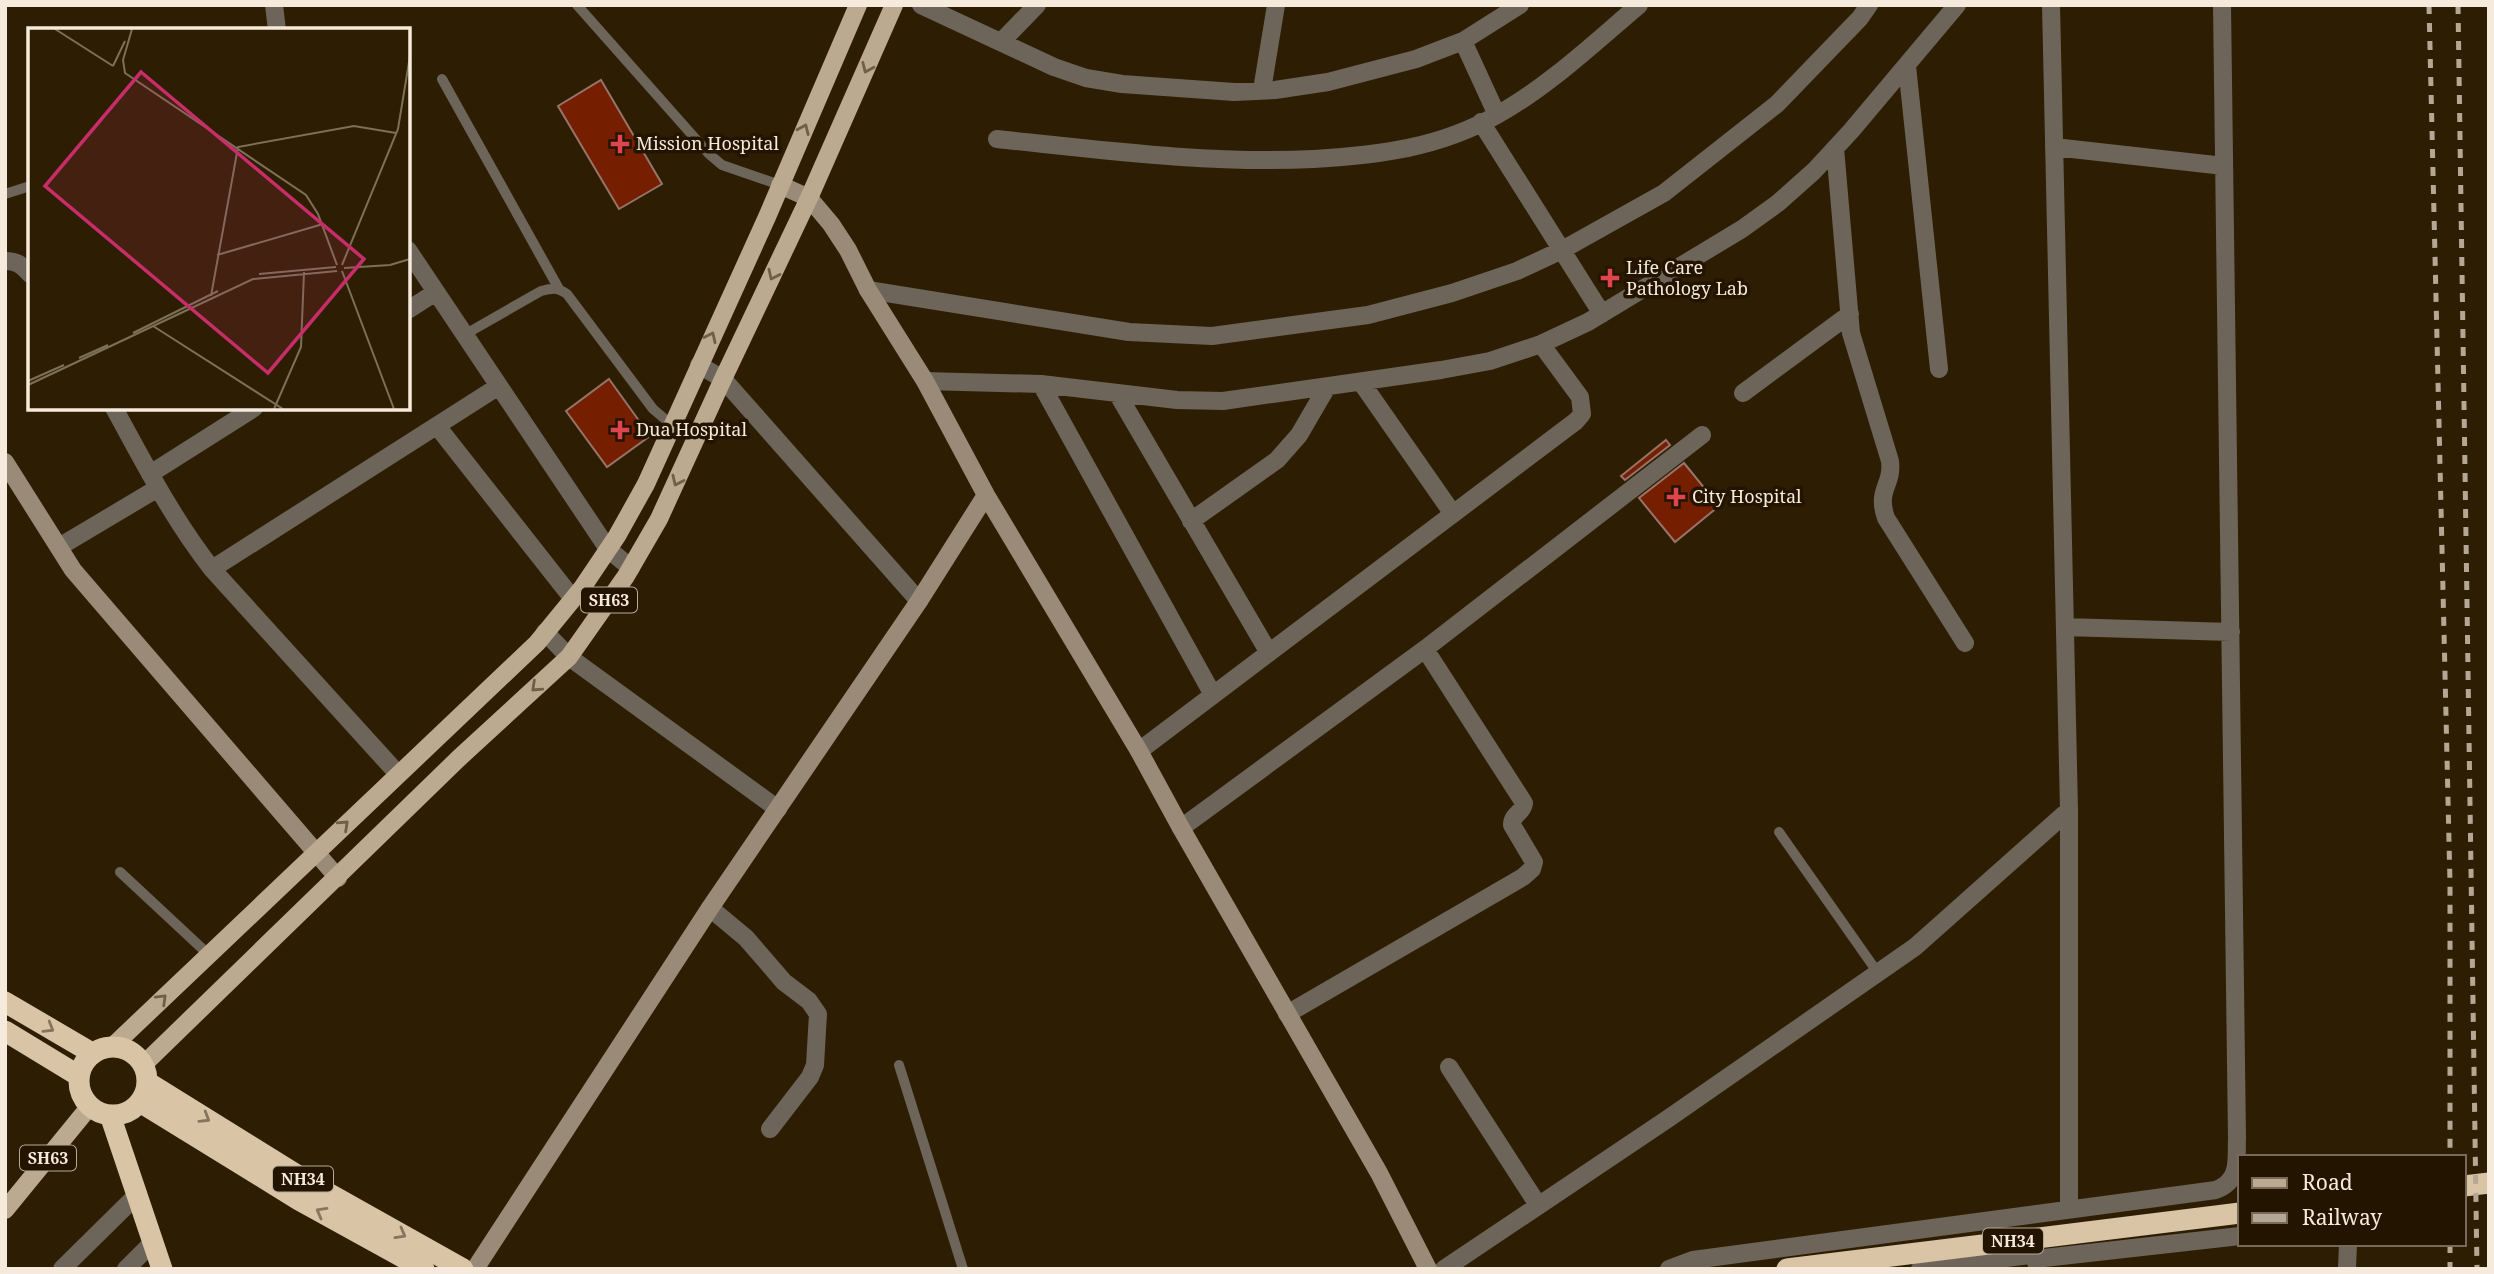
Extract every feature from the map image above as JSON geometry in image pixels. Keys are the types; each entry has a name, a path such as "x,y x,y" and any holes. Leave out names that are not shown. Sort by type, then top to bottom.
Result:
{"highway":[{"path":"5,1002 92,1053"},
{"path":"5,1031 79,1076"},
{"name":"NH34","path":"113,1046 130,1051 143,1083 299,1200 424,1269"},
{"path":"113,1046 92,1053 81,1068 79,1087 90,1106 110,1115 121,1114 143,1083"},
{"name":"NH34","path":"143,1083 308,1182 463,1269"},
{"path":"110,1115 162,1269"},
{"path":"2466,1186 2489,1183"},
{"name":"NH34","path":"1787,1269 2238,1213"}],"main road":[{"name":"SH63","path":"113,1046 545,632 573,599 608,549 646,484 859,5"},
{"name":"SH63","path":"143,1083 338,878 458,759 569,657 631,568 659,519 809,198 894,5"},
{"path":"436,737 458,759"},
{"name":"SH63","path":"5,1210 90,1106"}],"street":[{"path":"274,5 277,28"},
{"path":"922,5 1054,67 1086,78 1122,84 1234,92 1328,82 1416,59 1463,41 1520,5"},
{"path":"1001,43 1037,5"},
{"path":"1262,90 1276,5"},
{"path":"997,139 1204,160 1267,161 1355,156 1409,149 1455,135 1489,119 1535,90 1639,5"},
{"path":"868,290 1129,332 1212,336 1368,315 1452,293 1517,271 1562,250 1664,193 1777,104 1860,18 1869,5"},
{"path":"925,381 1041,384 1177,400 1223,401 1490,361 1541,344 1602,314 1742,229 1778,203 1835,148 1957,5"},
{"path":"2051,5 2069,810 2069,1209"},
{"path":"1669,1269 1693,1260 2216,1190 2231,1180 2235,1171 2237,1138 2222,5"},
{"path":"1463,41 1489,119 1562,250 1602,314"},
{"path":"1907,66 1939,369"},
{"path":"2054,147 2224,166"},
{"path":"1835,148 1854,346 1890,461 1889,478 1882,492 1881,504 1965,643"},
{"path":"780,185 809,198 848,250 868,290 925,381 986,495 1139,751 1379,1173 1428,1269"},
{"path":"410,253 608,549 631,568"},
{"path":"5,261 14,261 28,272"},
{"path":"410,309 436,292"},
{"path":"1744,393 1850,314"},
{"path":"1139,751 1576,421 1582,414 1580,397 1541,344"},
{"path":"699,365 723,379 919,601"},
{"path":"1361,382 1453,514"},
{"path":"1041,384 1213,695"},
{"path":"212,569 499,386"},
{"path":"1191,521 1290,449 1327,387"},
{"path":"1117,393 1269,653"},
{"path":"115,410 172,515 212,569 398,774"},
{"path":"59,547 251,410"},
{"path":"437,426 573,599"},
{"path":"1181,828 1425,649 1702,435"},
{"path":"5,462 73,570 338,878"},
{"path":"475,1269 710,908 919,601 986,495"},
{"path":"2065,627 2231,632"},
{"path":"545,632 569,657 778,809"},
{"path":"1287,1014 1523,877 1532,869 1534,862 1512,825 1524,803 1425,649"},
{"path":"1444,1269 1669,1118 1915,947 2069,810"},
{"path":"710,908 746,938 784,982 809,1001 818,1014 815,1065 810,1077 770,1129"},
{"path":"1449,1067 1538,1205"},
{"path":"62,1269 138,1194"},
{"path":"1920,1269 2030,1255 2036,1264 2238,1236"},
{"path":"126,1269 153,1242"},
{"path":"2347,1269 2348,1246"}],"lane":[{"path":"577,5 709,154 722,165 780,185"},
{"path":"442,79 559,289"},
{"path":"5,194 28,187"},
{"path":"464,335 541,291 559,289 567,294 653,409 672,425 699,434"},
{"path":"1779,832 1878,973"},
{"path":"120,872 208,954"},
{"path":"899,1065 963,1269"}],"building":[{"path":"601,80 662,184 619,209 558,106"},
{"path":"609,379 650,436 607,467 566,411"},
{"path":"1666,440 1670,445 1625,480 1621,476"},
{"path":"1684,463 1719,506 1675,542 1639,498"}],"railway":[{"path":"2429,5 2450,883 2450,1155"},
{"path":"2458,5 2477,1269"},
{"path":"2450,1246 2450,1269"}],"place":[{"name":"Mission Hospital","path":"620,144"},
{"name":"Life Care Pathology Lab","path":"1610,278"},
{"name":"Dua Hospital","path":"620,430"},
{"name":"City Hospital","path":"1676,497"}]}
